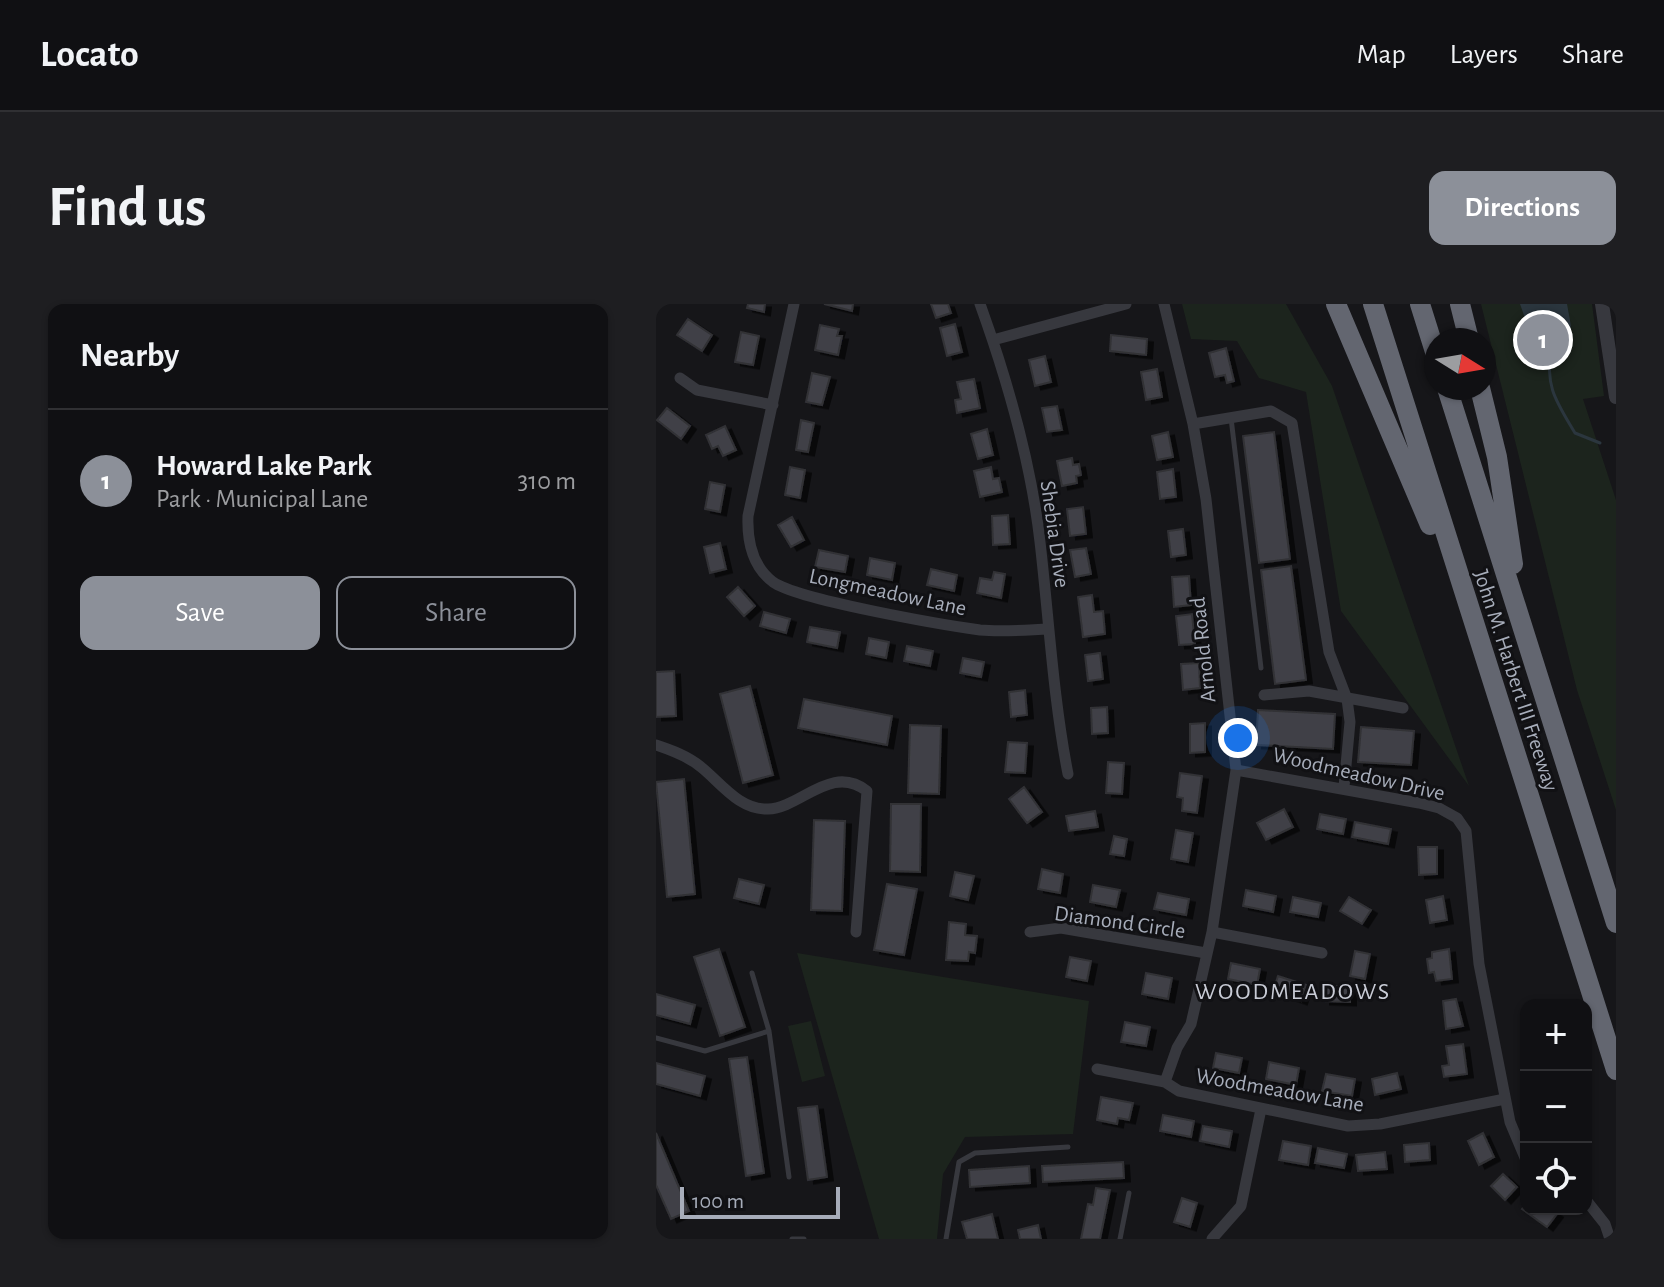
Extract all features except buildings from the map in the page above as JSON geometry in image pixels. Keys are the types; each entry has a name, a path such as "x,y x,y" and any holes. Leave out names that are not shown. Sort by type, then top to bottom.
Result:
{"highway":[{"path":"1336,304 1477,633"},
{"name":"John M. Harbert III Freeway","path":"1373,304 1616,1070"},
{"path":"1420,304 1428,328"},
{"path":"1460,304 1466,328"},
{"name":"John M. Harbert III Freeway","path":"1451,400 1616,923"},
{"path":"1483,400 1497,457 1520,619"}],"street":[{"name":"Longmeadow Lane","path":"794,304 748,516 748,536 755,560 771,581 788,590 820,598 980,630 1048,629"},
{"name":"Shebia Drive","path":"980,304 993,340 1028,474 1040,540 1048,629 1068,774"},
{"path":"993,340 1126,304"},
{"name":"Arnold Road","path":"1164,304 1193,424 1206,499 1236,770 1212,932 1191,1024 1177,1048 1165,1082"},
{"path":"1602,304 1616,397"},
{"path":"680,378 697,390 773,405"},
{"path":"1193,424 1271,411 1283,414 1292,423 1329,652 1347,699 1350,722 1344,787"},
{"path":"1264,695 1309,691 1403,708"},
{"path":"656,745 699,765 738,801 768,809 839,782 852,783 867,791 856,932"},
{"name":"Woodmeadow Drive","path":"1236,770 1344,787 1439,808 1457,818 1466,831 1479,964 1505,1099 1520,1143"},
{"name":"Diamond Circle","path":"1030,932 1061,928 1206,953"},
{"path":"1212,932 1322,953"},
{"name":"Woodmeadow Lane","path":"1097,1069 1165,1082 1179,1091 1261,1109 1362,1126 1505,1099"},
{"path":"1212,1239 1241,1206 1261,1109"},
{"path":"1592,1208 1605,1224 1610,1239"}],"lane":[{"path":"1230,417 1261,668"},
{"path":"752,973 769,1031 789,1177"},
{"path":"656,1038 705,1051 769,1031"},
{"path":"946,1239 959,1162 975,1153 1068,1147"},
{"path":"1120,1239 1129,1193"},
{"path":"792,1239 804,1239"}],"shaded area":[{"path":"1182,304 1286,304 1332,386 1469,786 1341,611 1306,392 1259,378 1237,341 1191,339"},
{"path":"1481,304 1592,304 1604,396 1583,399 1616,500 1616,810 1577,690 1496,364 1496,328 1487,328"},
{"path":"1520,304 1567,304 1571,326 1564,344 1545,353 1537,352"},
{"path":"797,953 1089,1001 1073,1134 965,1137 943,1174 937,1239 879,1239"},
{"path":"811,1021 825,1076 802,1082 788,1026"}],"waterway":[{"path":"1551,349 1551,384 1557,402 1575,433 1600,443"}],"place":[{"name":"Howard Lake Park","path":"1543,340"}],"district":[{"name":"WOODMEADOWS","path":"1293,991"}]}
